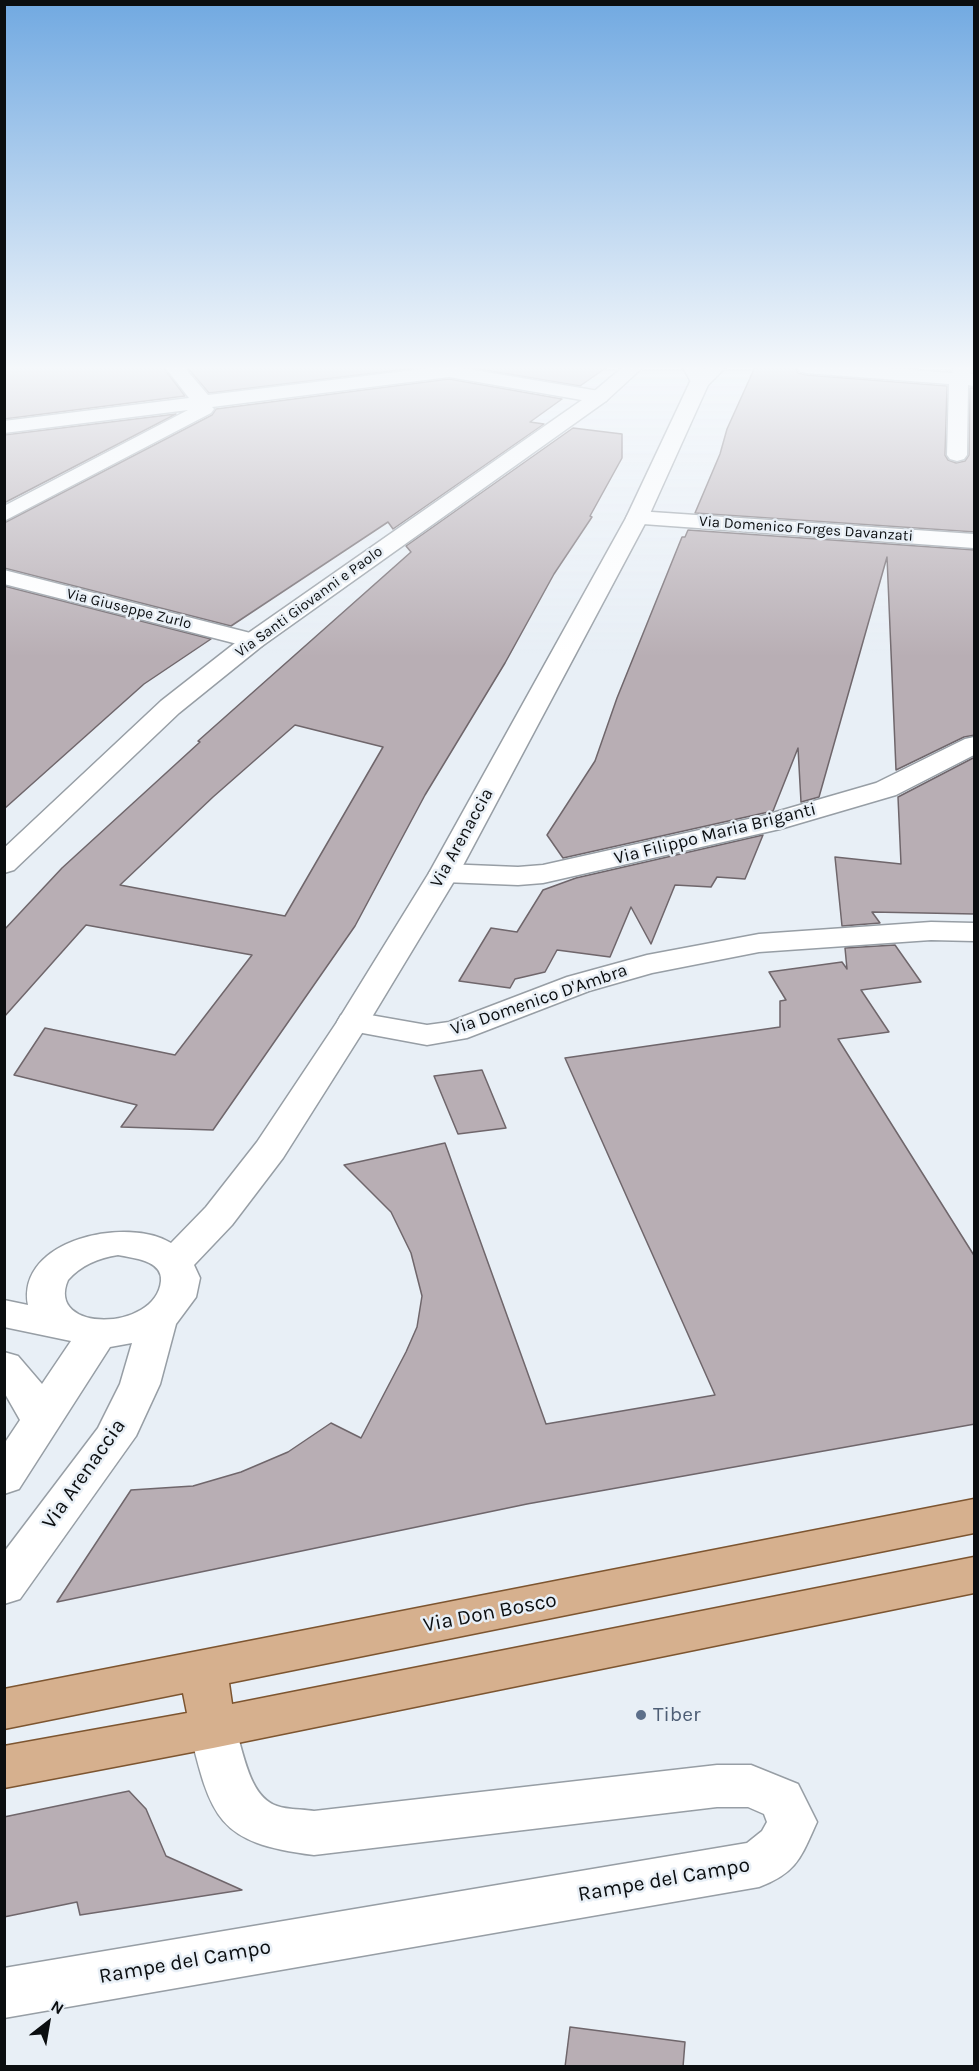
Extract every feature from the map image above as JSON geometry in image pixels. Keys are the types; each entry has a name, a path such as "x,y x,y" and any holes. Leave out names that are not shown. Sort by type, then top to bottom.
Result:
{"main road":[{"name":"Via Don Bosco","path":"4,1709 975,1516"},
{"path":"4,1767 213,1728 975,1575"},
{"path":"203,1670 213,1728"}],"street":[{"path":"4,515 102,464"},
{"name":"Via Santi Giovanni e Paolo","path":"4,864 161,715 253,640 504,464"},
{"name":"Via Arenaccia","path":"174,1263 219,1216 270,1150 353,1022 444,873 637,518 662,464"},
{"name":"Via Domenico Forges Davanzati","path":"637,518 975,541"},
{"name":"Via Giuseppe Zurlo","path":"4,577 253,640"},
{"name":"Via Filippo Maria Briganti","path":"444,873 519,876 543,874 700,840 770,823 886,789 975,745"},
{"name":"Via Domenico D'Ambra","path":"353,1022 428,1035 455,1031 579,984 647,964 759,943 932,931 975,932"},
{"path":"4,1304 47,1282 72,1256 104,1245 132,1244 156,1250 174,1263 180,1274 181,1286 169,1310 158,1320 139,1329 118,1334 83,1331 4,1313"},
{"path":"47,1282 45,1296 47,1308 56,1319 83,1331"},
{"name":"Via Arenaccia","path":"4,1586 115,1436 140,1384 158,1320"},
{"path":"4,1478 42,1422 75,1364 83,1331"},
{"path":"4,1366 25,1389 42,1422"},
{"name":"Rampe del Campo","path":"4,1993 759,1864 780,1847 792,1822 781,1799 751,1786 717,1785 314,1833 270,1827 244,1812 228,1785 213,1728"}],"building":[{"path":"4,464 80,464 4,503"},
{"path":"118,464 487,464 393,529 388,522 231,626 4,568 4,523"},
{"path":"523,464 619,464 590,516 592,517 554,574 505,663 425,795 355,926 213,1130 121,1127 137,1105 14,1075 45,1028 175,1055 252,955 86,925 4,1017 4,930 62,868 200,742 198,741 411,552 406,546","holes":["295,725 383,747 285,916 120,885 213,797"]},
{"path":"716,464 975,464 975,532 695,513"},
{"path":"688,530 975,550 975,735 964,737 896,770 887,557 819,797 801,802 798,748 773,811 563,858 547,835 595,761 617,698 682,537 685,537"},
{"path":"4,586 211,639 144,684 4,809"},
{"path":"975,757 975,914 872,912 880,923 842,926 835,857 901,864 898,797"},
{"path":"763,835 745,879 717,877 711,887 675,885 651,944 631,907 610,957 557,950 545,972 515,979 510,988 459,981 491,928 517,932 543,890 576,878"},
{"path":"895,945 921,982 861,990 889,1032 838,1039 975,1257 975,1424 527,1504 57,1602 131,1490 193,1486 241,1472 288,1452 331,1423 361,1438 417,1327 422,1296 411,1253 391,1212 344,1165 445,1143 546,1424 715,1395 565,1058 780,1027 780,1001 786,1000 769,972 842,962 847,969 845,948"},
{"path":"482,1070 506,1128 458,1134 434,1076"},
{"path":"129,1791 146,1809 166,1856 242,1890 80,1915 77,1902 4,1917 4,1817"},
{"path":"570,2027 685,2042 683,2067 565,2067"}],"place":[{"name":"Tiber","path":"641,1715"}]}
